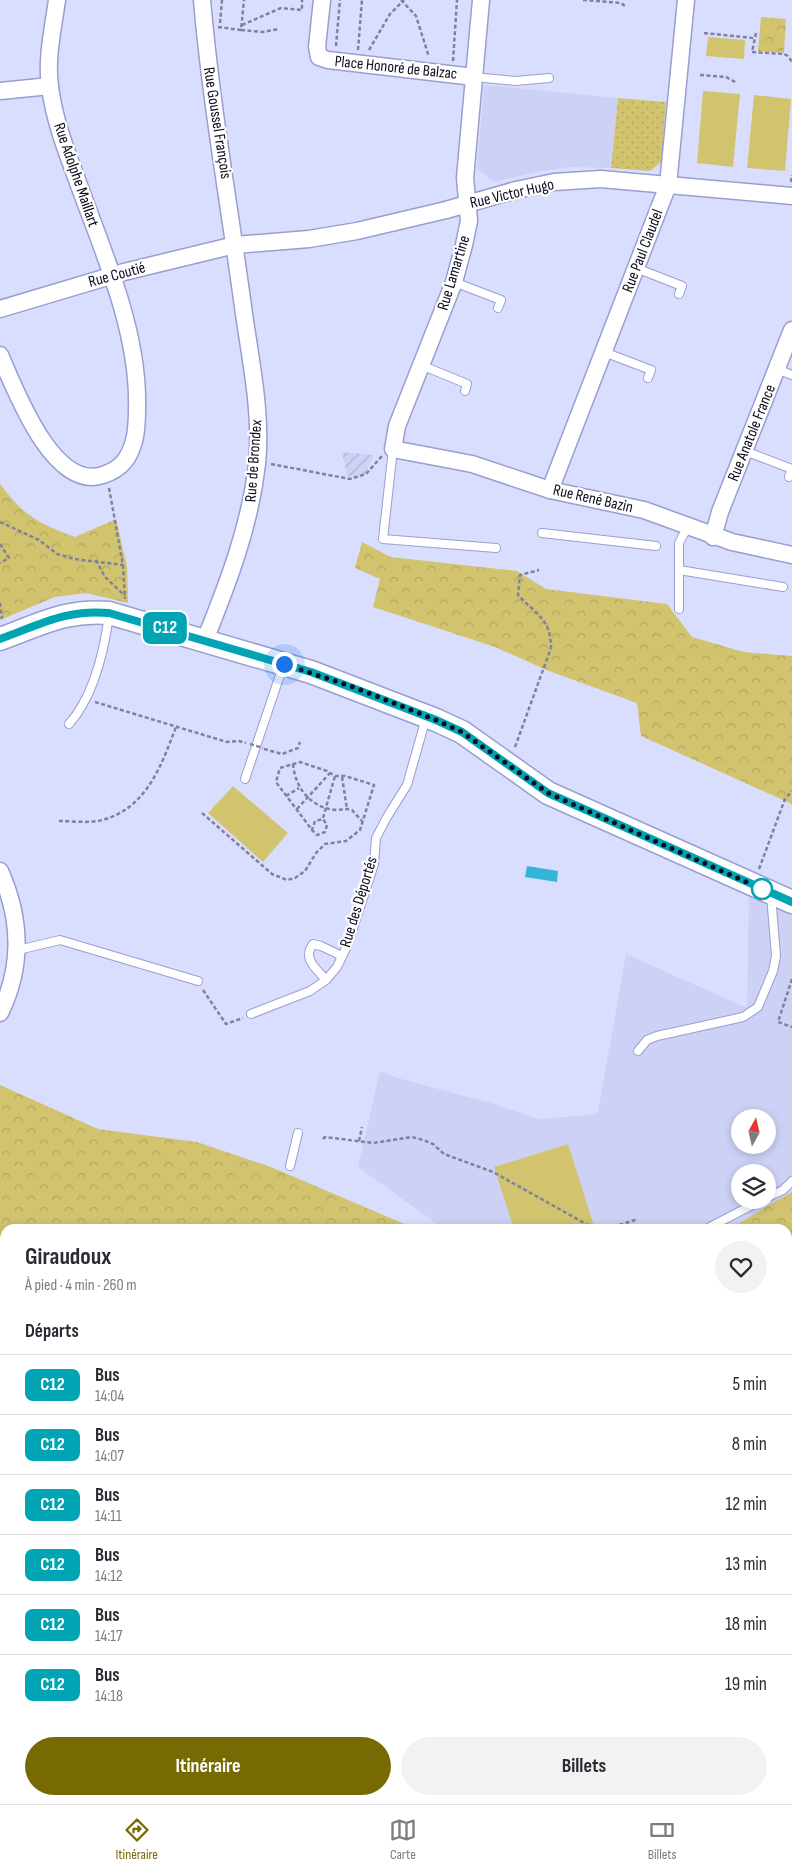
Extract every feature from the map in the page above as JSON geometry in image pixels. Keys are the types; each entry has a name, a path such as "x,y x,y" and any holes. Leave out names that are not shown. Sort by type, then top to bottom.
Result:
{"street":[{"name":"Rue Adolphe Maillart","path":"57,0 49,79 59,128 112,276 134,355 137,414 134,439 128,456 121,467 107,474"},
{"name":"Rue Goussel François","path":"202,0 212,26 208,62 235,245"},
{"path":"322,0 318,47 327,59"},
{"name":"Rue Lamartine","path":"393,449 397,426 454,282 469,221 465,178 481,0"},
{"name":"Rue Paul Claudel","path":"550,490 668,185 686,0"},
{"name":"Place Honoré de Balzac","path":"327,59 474,76"},
{"path":"0,91 49,79"},
{"name":"Rue Victor Hugo","path":"235,245 309,239 357,231 554,182 601,179 792,196"},
{"name":"Rue Coutié","path":"0,309 112,276 235,245"},
{"name":"Rue de Brondex","path":"205,640 236,560 252,506 257,461 258,412 235,245"},
{"name":"Rue Anatole France","path":"713,537 720,512 745,451 784,372 792,330"},
{"path":"0,355 24,409 48,450 57,460 86,476 98,477 107,474"},
{"name":"Rue René Bazin","path":"393,449 472,464 550,490 644,510 713,537 792,555"},
{"path":"0,639 57,616 75,612 121,609 205,640 347,685 427,716 462,732 548,793 792,902"},
{"path":"0,871 10,893 18,950 9,994 0,1013"}],"lane":[{"path":"474,76 516,81 549,78"},
{"path":"636,268 682,286 679,294"},
{"path":"454,282 500,300 498,308"},
{"path":"604,352 651,370 648,378"},
{"path":"420,365 468,384 465,391"},
{"path":"393,449 383,539 496,548"},
{"path":"745,451 792,469 789,477"},
{"path":"679,609 679,543 687,528"},
{"path":"542,533 656,546"},
{"path":"679,570 783,587"},
{"path":"69,724 80,713 86,700 106,640 121,609"},
{"path":"245,779 284,664"},
{"name":"Rue des Déportés","path":"251,1014 310,991 326,980 337,967 374,864 376,838 406,786 427,716"},
{"path":"638,1051 647,1040 657,1036 743,1017 758,1007 773,971 776,956 770,912 771,893"},
{"path":"18,950 60,940 198,982"},
{"path":"326,980 308,957 308,951 314,944 342,956"},
{"path":"290,1166 298,1133"},
{"path":"776,1193 792,1181"},
{"path":"716,1224 745,1209"}],"path":[{"path":"222,0 212,26 263,32 279,29"},
{"path":"242,30 244,0"},
{"path":"242,26 281,8 302,10 302,0"},
{"path":"327,59 340,0"},
{"path":"358,64 362,0"},
{"path":"452,74 457,0"},
{"path":"583,0 621,3 626,7"},
{"path":"358,64 390,14 403,1 416,16 434,72"},
{"path":"704,33 753,38"},
{"path":"756,33 753,38 752,52 784,54 792,62"},
{"path":"700,75 726,77 737,83"},
{"path":"257,461 350,479 366,474 374,463 393,449"},
{"path":"107,474 112,516 123,565 121,609"},
{"path":"0,522 39,540 57,554 74,559 96,560 123,565"},
{"path":"0,544 8,558 0,563"},
{"path":"96,560 121,609"},
{"path":"516,745 551,648 551,640 544,618 518,595 520,575 539,570"},
{"path":"86,700 227,742 239,741 282,754 298,748 300,742"},
{"path":"59,821 98,821 125,810 144,794 160,769 176,727"},
{"path":"202,813 272,874 287,880 296,878 305,871 316,853 325,844 342,842 360,830 374,785 335,776 300,762 280,768 276,782 317,836 325,832 327,825 323,819 335,776"},
{"path":"293,764 300,788 308,798 326,808 347,809 355,813 362,821"},
{"path":"297,810 330,773"},
{"path":"342,777 347,809"},
{"path":"286,796 300,788"},
{"path":"760,865 785,799 792,791"},
{"path":"312,830 315,821 323,819"},
{"path":"792,979 778,1022 792,1027"},
{"path":"198,982 226,1024 251,1014"},
{"path":"359,1141 362,1127"},
{"path":"323,1139 325,1137 343,1141 384,1143 412,1137 423,1140 433,1144 444,1154 493,1172 585,1224"},
{"path":"621,1224 638,1218"}],"shaded area":[{"path":"484,85 618,98 611,168 570,167 494,182 477,169"},
{"path":"342,452 374,455 365,474 356,477 347,476"},
{"path":"749,895 792,913 792,1205 759,1224 437,1224 358,1167 380,1071 539,1119 587,1115 598,1112 626,954 747,1008"}],"green space":[{"path":"761,17 786,19 784,53 758,51"},
{"path":"708,37 745,40 744,59 706,56"},
{"path":"703,91 740,94 733,167 697,163"},
{"path":"754,95 791,99 785,171 747,168"},
{"path":"618,98 666,102 661,162 650,171 611,168"},
{"path":"0,484 24,511 51,528 75,537 116,519 127,566 128,603 86,593 55,597 0,620"},
{"path":"362,542 391,557 517,571 546,589 667,604 692,637 744,652 792,656 792,804 641,736 637,703 549,671 495,647 373,607 380,579 355,568"},
{"path":"233,786 288,833 263,862 208,813"},
{"path":"0,1085 98,1129 197,1142 271,1167 404,1224 0,1224"},
{"path":"568,1144 593,1224 512,1224 494,1167"},
{"path":"792,1192 792,1224 738,1224 763,1209 776,1209 776,1201"}],"water":[{"path":"527,866 558,871 557,882 525,877"}],"bus line":[{"name":"C12","path":"0,639 57,616 75,612 109,613 129,617 311,672 356,688 462,732 548,793 573,806 792,902"}],"route":[{"path":"284,664 356,688 462,732 548,793 573,806 762,889"}]}
